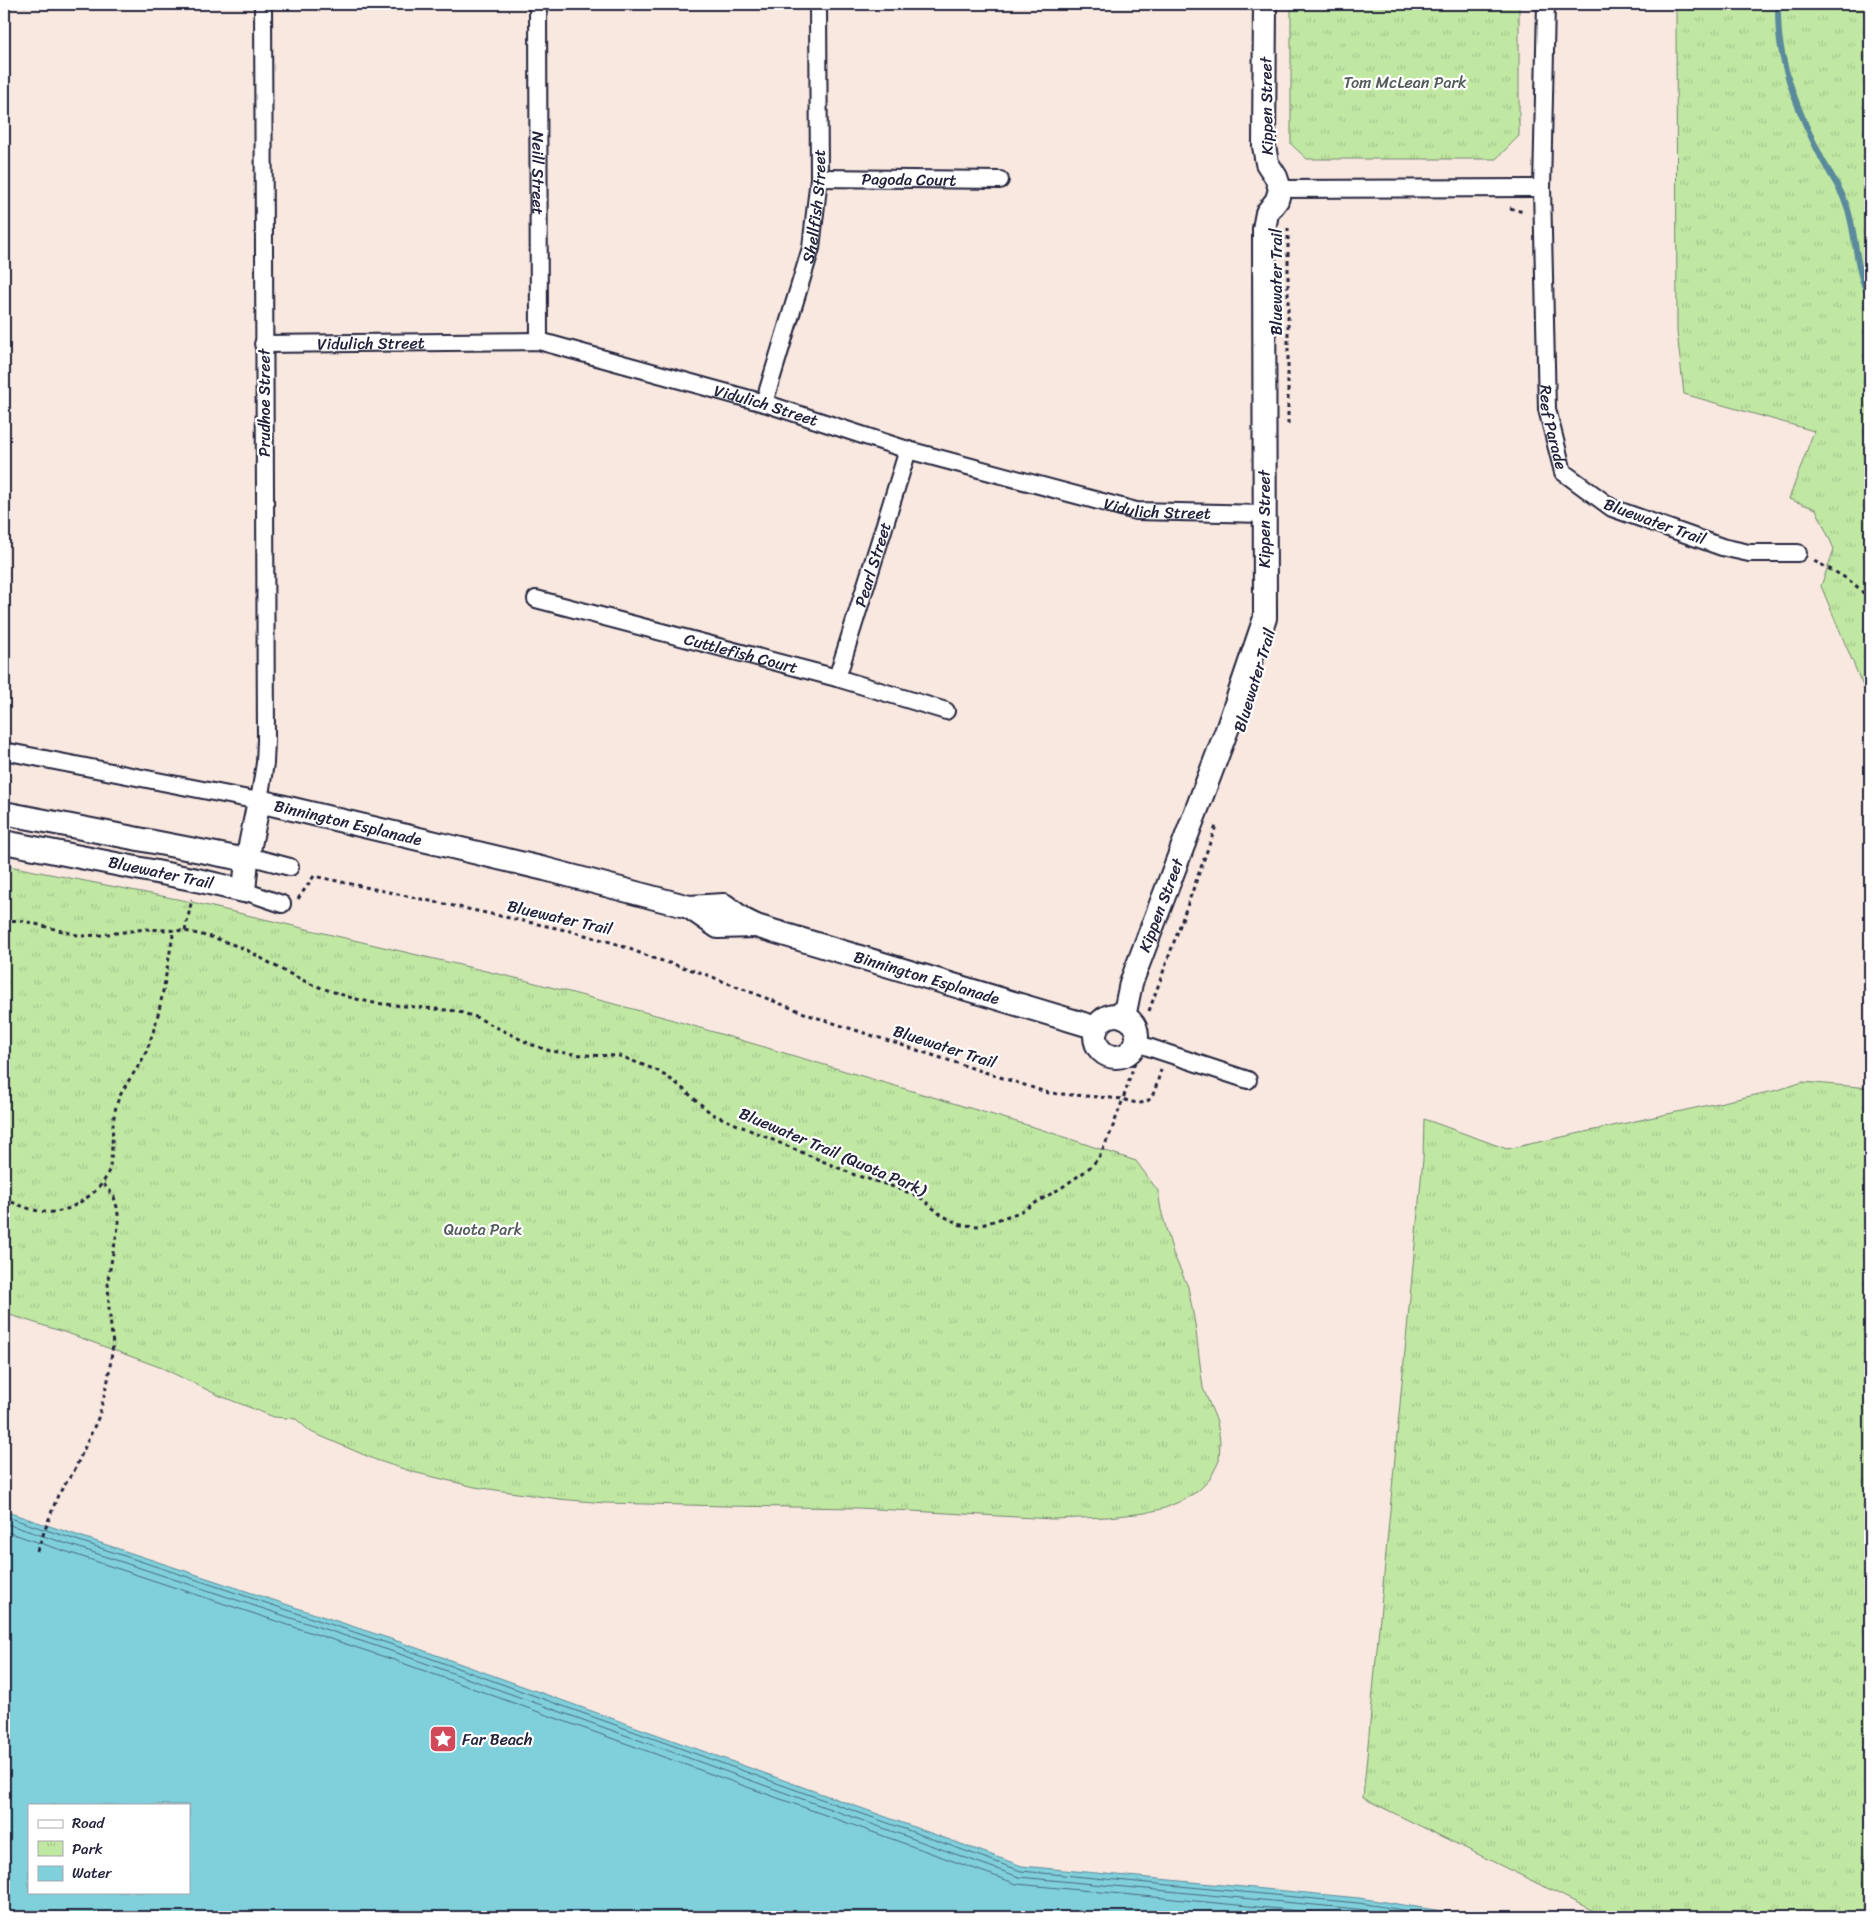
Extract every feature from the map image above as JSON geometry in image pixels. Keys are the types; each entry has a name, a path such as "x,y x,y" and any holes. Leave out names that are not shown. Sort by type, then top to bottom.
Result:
{"street":[{"name":"Prudhoe Street","path":"259,801 266,746 263,4"},
{"name":"Neill Street","path":"538,4 539,341"},
{"name":"Shellfish Street","path":"764,402 811,248 819,178 818,4"},
{"name":"Kippen Street","path":"1124,1017 1131,982 1228,727 1265,618 1264,230 1267,213 1277,200 1280,189 1276,177 1267,163 1264,146 1265,4"},
{"name":"Reef Parade","path":"1546,4 1542,188 1547,409 1563,472 1612,508 1722,547 1749,553 1798,553"},
{"name":"Pagoda Court","path":"819,178 1000,180"},
{"path":"1280,189 1542,188"},
{"name":"Vidulich Street","path":"263,344 539,341 764,402 908,450 1136,511 1264,514"},
{"name":"Pearl Street","path":"836,678 908,450"},
{"name":"Cuttlefish Court","path":"536,599 836,678 946,711"},
{"name":"Binnington Esplanade","path":"4,750 259,801 545,869 689,907 718,926 756,926 1097,1028"},
{"path":"244,891 247,858 259,801"},
{"path":"4,812 290,867"},
{"path":"4,842 196,880 288,904"},
{"path":"1116,1015 1124,1017 1132,1022 1139,1043 1128,1054 1118,1057 1109,1056 1101,1051 1096,1042 1097,1028 1108,1017 1116,1015"},
{"path":"1139,1043 1248,1080"}],"path":[{"path":"1502,208 1523,211 1526,218"},
{"name":"Bluewater Trail","path":"1288,433 1289,223"},
{"path":"1798,553 1847,578 1855,584 1870,602"},
{"path":"1123,1099 1150,1008 1216,826"},
{"name":"Bluewater Trail","path":"288,904 314,876 570,931 614,942 653,958 702,973 812,1016 1049,1093 1123,1099 1140,1104 1145,1103 1152,1097 1166,1052"},
{"path":"185,931 194,891"},
{"name":"Bluewater Trail (Quota Park)","path":"4,920 24,921 81,936 101,936 133,930 185,931 214,938 245,949 312,985 352,998 374,1003 456,1011 476,1017 530,1044 550,1051 620,1056 656,1070 675,1082 712,1114 855,1175 920,1197 941,1215 961,1225 979,1226 1020,1212 1062,1188 1087,1170 1098,1159 1112,1132 1123,1099"},
{"path":"4,1198 30,1209 57,1212 69,1209 82,1202 103,1184 109,1167 113,1125 118,1100 145,1053 157,1021 174,930"},
{"path":"37,1551 58,1495 74,1471 99,1416 108,1380 113,1345 108,1309 108,1279 119,1222 118,1207 114,1197 103,1184"}],"green space":[{"name":"Tom McLean Park","path":"1291,4 1519,4 1519,136 1496,159 1307,159 1291,144"},
{"path":"1676,4 1870,4 1870,703 1821,586 1834,549 1816,509 1789,499 1814,431 1684,394 1677,332"},
{"name":"Quota Park","path":"4,865 187,901 524,980 663,1017 1037,1128 1136,1161 1158,1191 1161,1210 1173,1253 1188,1287 1203,1388 1217,1422 1220,1441 1219,1461 1210,1479 1198,1491 1181,1501 1165,1508 1145,1513 1108,1517 1052,1519 859,1508 604,1503 559,1499 475,1487 413,1472 376,1460 311,1432 296,1419 274,1417 218,1395 162,1368 73,1335 4,1313"},
{"path":"1803,1082 1870,1088 1870,1917 1606,1917 1363,1798 1423,1159 1424,1119 1507,1149 1778,1090"}],"water":[{"name":"Far Beach","path":"4,1511 400,1642 1022,1866 1359,1898 1480,1917 4,1917"}],"waterway":[{"path":"1778,4 1778,27 1786,72 1808,131 1846,203 1859,266 1870,298"}],"place":[{"name":"Far Beach","path":"443,1739"}]}
